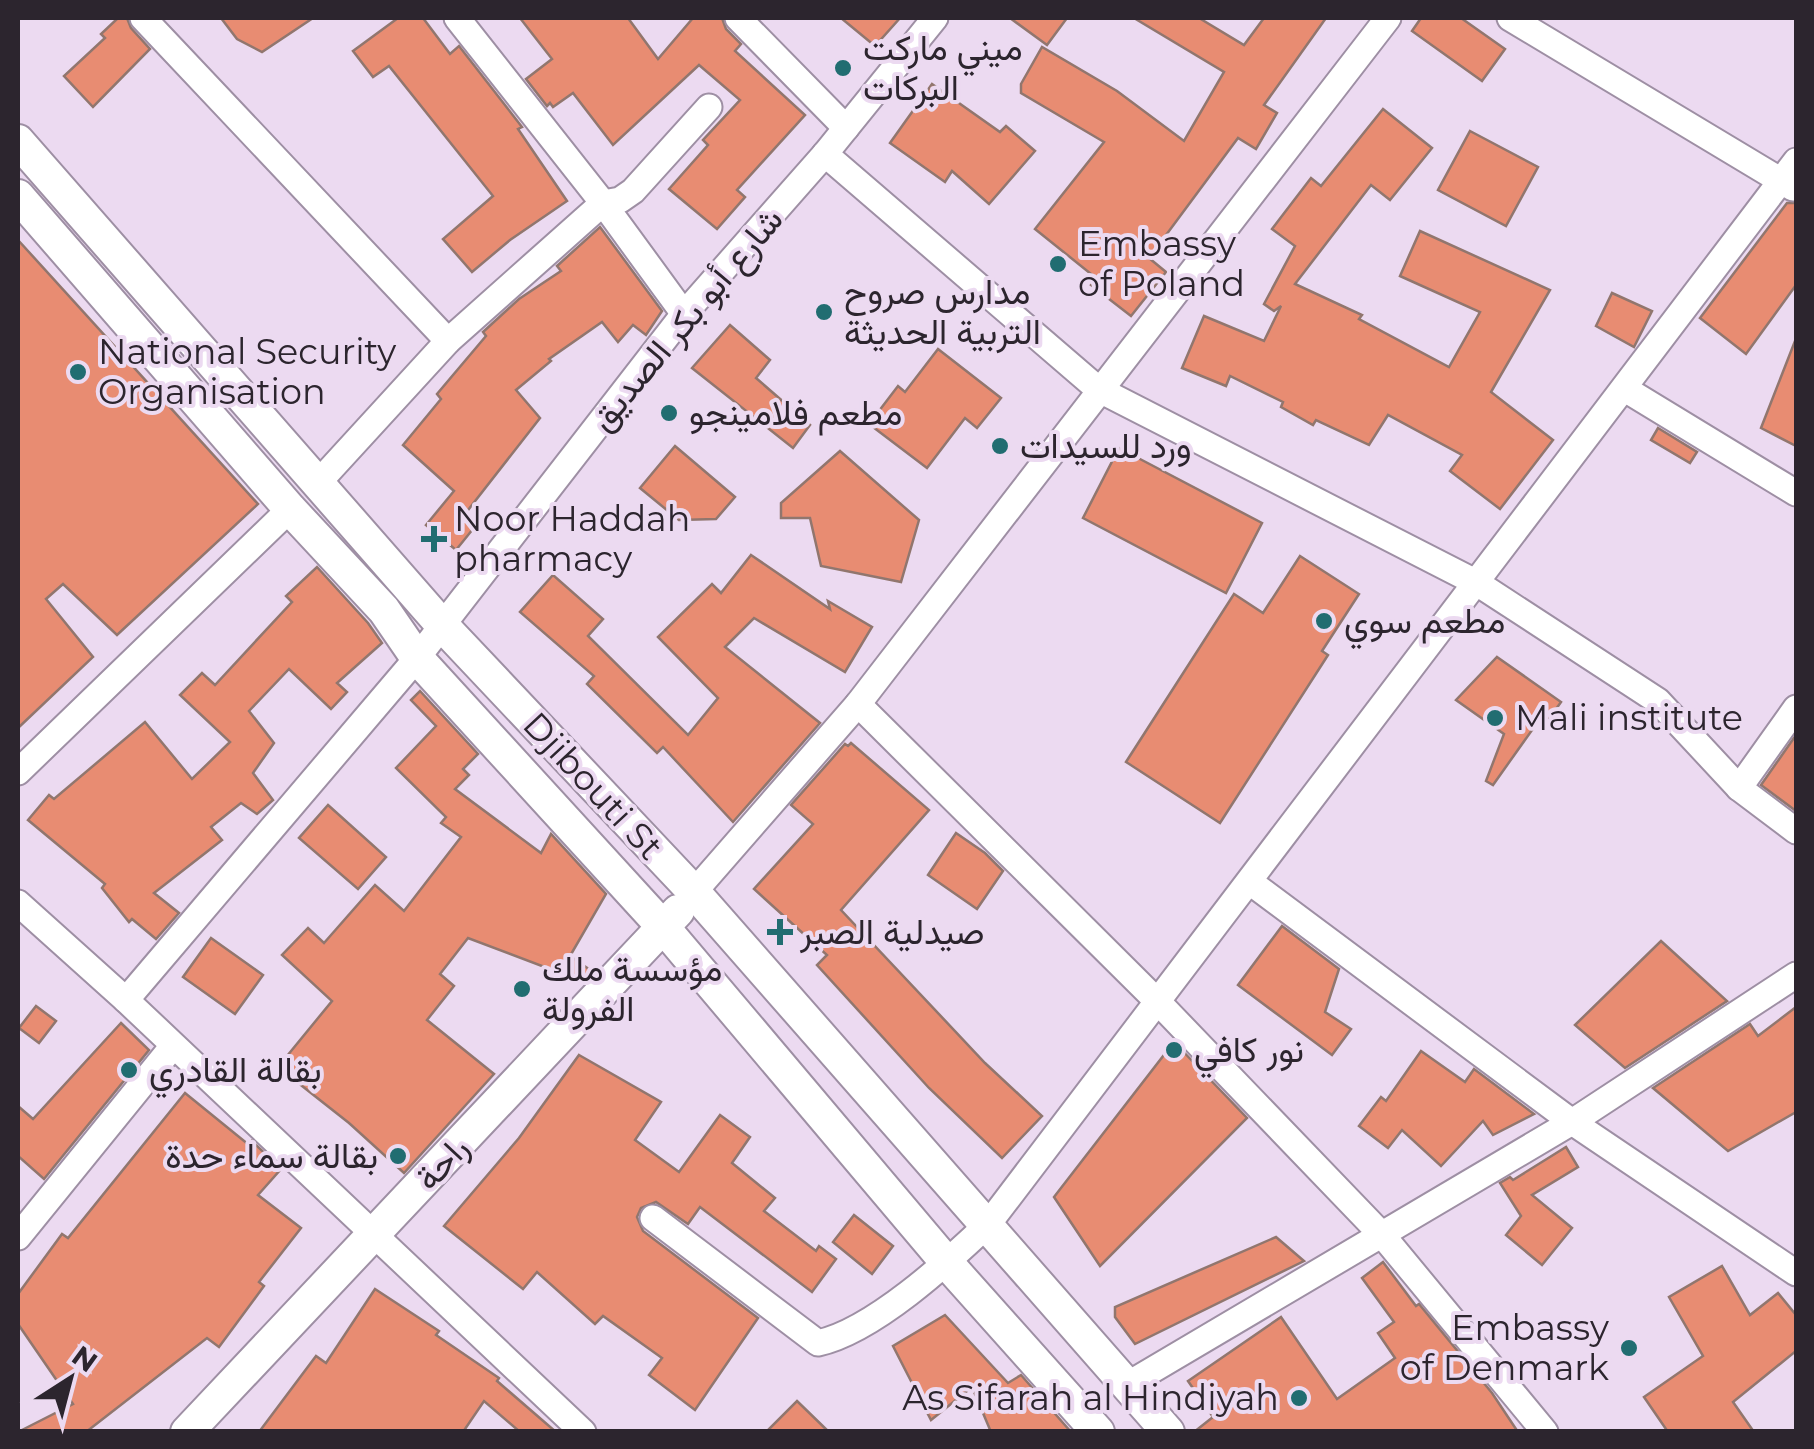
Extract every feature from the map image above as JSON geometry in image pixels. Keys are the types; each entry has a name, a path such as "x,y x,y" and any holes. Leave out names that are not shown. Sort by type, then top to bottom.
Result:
{"street":[{"path":"143,18 448,341"},
{"path":"457,18 604,203 684,314"},
{"path":"738,18 846,128"},
{"name":"شارع أبو بكر الصديق","path":"126,1000 417,658 684,314 825,154 935,18"},
{"path":"694,892 858,704 1388,18"},
{"path":"653,1218 818,1344 840,1339 947,1263 988,1224 1625,388 1792,177 1510,18"},
{"path":"317,484 448,341 604,203 620,200 633,190 709,107"},
{"name":"Djibouti St","path":"18,141 440,624 694,892 1168,1432"},
{"path":"825,154 1098,389 1477,583 1658,701 1739,788 1796,831"},
{"name":"Djibouti St","path":"18,196 290,509 384,610 417,658 664,928 947,1263 1098,1432"},
{"path":"1625,388 1796,493"},
{"path":"18,772 290,509"},
{"path":"858,704 1158,1002 1383,1236 1545,1432"},
{"path":"1739,788 1796,708"},
{"path":"1250,882 1572,1122 1796,1273"},
{"name":"راحة","path":"187,1432 694,892"},
{"path":"18,904 126,1000 583,1432"},
{"path":"1128,1385 1572,1122 1796,975"},
{"path":"18,1237 173,1046"}],"building":[{"path":"118,18 127,18 150,49 93,107 64,76 105,38 101,34"},
{"path":"221,18 313,18 262,52 237,39"},
{"path":"398,18 423,18 450,54 459,46 522,127 518,129 567,201 472,272 443,239 493,196 389,66 373,77 353,51"},
{"path":"520,18 628,18 658,59 693,18 722,18 726,29 741,44 735,51 805,115 737,190 745,197 717,229 669,189 708,145 703,140 740,100 699,65 613,145 573,93 553,107 550,103 547,106 526,79 552,59"},
{"path":"841,18 900,18 875,46"},
{"path":"1010,18 1067,18 1047,45"},
{"path":"1134,18 1199,18 1244,45 1264,18 1326,18 1264,105 1277,113 1256,149 1238,138 1149,258 1166,272 1131,316 1091,285 1096,278 1035,229 1104,142 1021,93 1021,84 1042,47 1117,91 1184,141 1224,72"},
{"path":"1421,18 1461,18 1505,49 1482,81 1412,31"},
{"path":"932,84 1000,132 1006,126 1035,151 989,204 952,171 945,182 890,143"},
{"path":"1383,109 1432,148 1390,200 1371,185 1295,284 1362,315 1359,319 1449,367 1480,312 1400,276 1420,231 1550,290 1491,392 1553,440 1500,509 1450,471 1462,455 1388,415 1369,445 1316,420 1313,425 1281,407 1283,402 1230,376 1226,386 1182,368 1204,316 1264,341 1281,306 1274,311 1264,304 1295,246 1272,229 1311,178 1321,186"},
{"path":"1470,131 1538,167 1506,226 1438,190"},
{"path":"1787,203 1796,203 1796,285 1746,354 1700,318"},
{"path":"600,227 662,311 646,335 633,325 618,342 602,322 549,359 516,390 540,418 465,514 477,524 456,550 426,525 454,491 403,445 441,399 437,394 486,336 483,332 519,299 561,271 557,266"},
{"name":"National Security Organisation","path":"18,240 258,504 117,635 63,584 46,599 93,657 18,728"},
{"path":"1612,293 1652,311 1634,347 1596,326"},
{"path":"730,325 770,360 756,378 810,425 793,448 692,368"},
{"path":"1796,342 1796,446 1761,428"},
{"path":"938,349 1001,398 977,428 965,418 927,468 869,424 898,386 905,392"},
{"path":"1658,428 1697,452 1690,463 1651,440"},
{"path":"675,446 735,497 716,519 679,520 640,488"},
{"path":"1119,448 1262,523 1226,593 1083,518"},
{"path":"840,451 919,520 901,582 821,566 810,518 781,518 781,503"},
{"path":"751,555 830,609 828,601 872,627 845,672 754,618 725,647 820,723 733,822 663,747 657,753 587,684 594,676 520,612 553,575 603,619 588,636 688,735 718,698 658,637 712,584 721,593"},
{"path":"1300,556 1359,594 1322,651 1328,655 1220,823 1126,762 1234,594 1263,613"},
{"path":"317,567 382,643 337,683 347,692 331,709 289,669 249,711 274,743 253,773 273,800 257,814 241,803 211,827 222,840 154,893 179,913 156,939 132,919 129,922 102,888 105,884 28,820 49,795 54,799 145,722 192,779 230,742 180,695 202,673 215,685 292,602 286,596"},
{"path":"1497,657 1561,702 1544,726 1537,723 1493,785 1486,781 1504,734 1456,700"},
{"path":"420,691 478,754 463,769 469,775 455,789 541,853 551,834 606,894 570,956 593,972 584,982 468,938 440,974 454,986 427,1020 494,1074 404,1173 278,1067 332,1001 282,955 308,928 324,943 375,885 404,911 461,837 441,823 446,817 396,768 436,726 411,700"},
{"path":"1796,735 1796,811 1761,785"},
{"path":"851,743 929,810 841,910 985,1063 1042,1116 1002,1158 929,1088 817,965 827,955 754,889 813,824 791,805 845,744"},
{"path":"328,805 386,857 358,889 299,838"},
{"path":"956,833 1003,871 977,909 928,875"},
{"path":"1282,926 1339,969 1325,1012 1351,1029 1332,1055 1238,985"},
{"path":"211,938 263,975 235,1014 183,977"},
{"path":"1661,941 1727,1001 1625,1068 1575,1025"},
{"path":"36,1006 56,1021 39,1043 19,1028"},
{"path":"1796,1007 1796,1112 1728,1151 1653,1088 1750,1024 1758,1036"},
{"path":"121,1023 149,1050 44,1179 18,1156 18,1106 33,1119"},
{"path":"1174,1042 1247,1118 1100,1266 1054,1197"},
{"path":"1421,1051 1465,1082 1474,1069 1534,1114 1493,1135 1483,1121 1441,1166 1402,1130 1388,1148 1359,1126 1381,1097 1386,1101"},
{"path":"579,1055 661,1102 635,1140 679,1172 720,1115 750,1137 732,1163 775,1198 764,1211 816,1251 819,1246 836,1259 812,1292 700,1207 688,1224 656,1202 641,1208 637,1217 643,1231 758,1318 695,1410 649,1375 662,1358 603,1316 595,1324 537,1272 523,1289 444,1226 519,1138"},
{"path":"185,1093 249,1145 252,1141 281,1169 258,1195 301,1228 259,1282 264,1286 219,1347 207,1338 86,1432 18,1432 73,1404 18,1324 18,1294 62,1234 68,1238"},
{"path":"1566,1147 1578,1167 1532,1195 1572,1228 1542,1265 1506,1235 1521,1216 1500,1183 1510,1177 1513,1180"},
{"path":"854,1215 893,1246 872,1274 833,1242"},
{"path":"1276,1237 1304,1261 1135,1344 1115,1317 1115,1307"},
{"path":"1383,1262 1492,1393 1518,1432 1194,1432 1213,1417 1188,1381 1281,1317 1337,1399 1395,1358 1378,1333 1394,1322 1362,1278"},
{"path":"1722,1266 1750,1315 1778,1293 1796,1315 1796,1351 1733,1402 1754,1432 1668,1432 1644,1397 1703,1356 1669,1297"},
{"path":"375,1289 439,1331 436,1335 499,1378 497,1381 556,1432 520,1432 484,1401 463,1432 259,1432 316,1356 326,1363"},
{"path":"945,1315 1008,1383 1021,1375 1071,1432 991,1432 972,1387 931,1420 893,1346"},
{"path":"797,1401 829,1432 766,1432"}],"place":[{"name":"ميني ماركت البركات","path":"843,68"},
{"name":"Embassy of Poland","path":"1058,264"},
{"name":"مدارس صروح التربية الحديثة","path":"824,312"},
{"name":"National Security Organisation","path":"78,372"},
{"name":"مطعم فلامينجو","path":"669,413"},
{"name":"ورد للسيدات","path":"1000,446"},
{"name":"Noor Haddah pharmacy","path":"434,539"},
{"name":"مطعم سوي","path":"1324,621"},
{"name":"Mali institute","path":"1495,718"},
{"name":"صيدلية الصبر","path":"780,932"},
{"name":"مؤسسة ملك الفرولة","path":"522,989"},
{"name":"نور كافي","path":"1174,1050"},
{"name":"بقالة القادري","path":"129,1070"},
{"name":"بقالة سماء حدة","path":"398,1156"},
{"name":"Embassy of Denmark","path":"1629,1348"},
{"name":"As Sifarah al Hindiyah","path":"1299,1398"}]}
